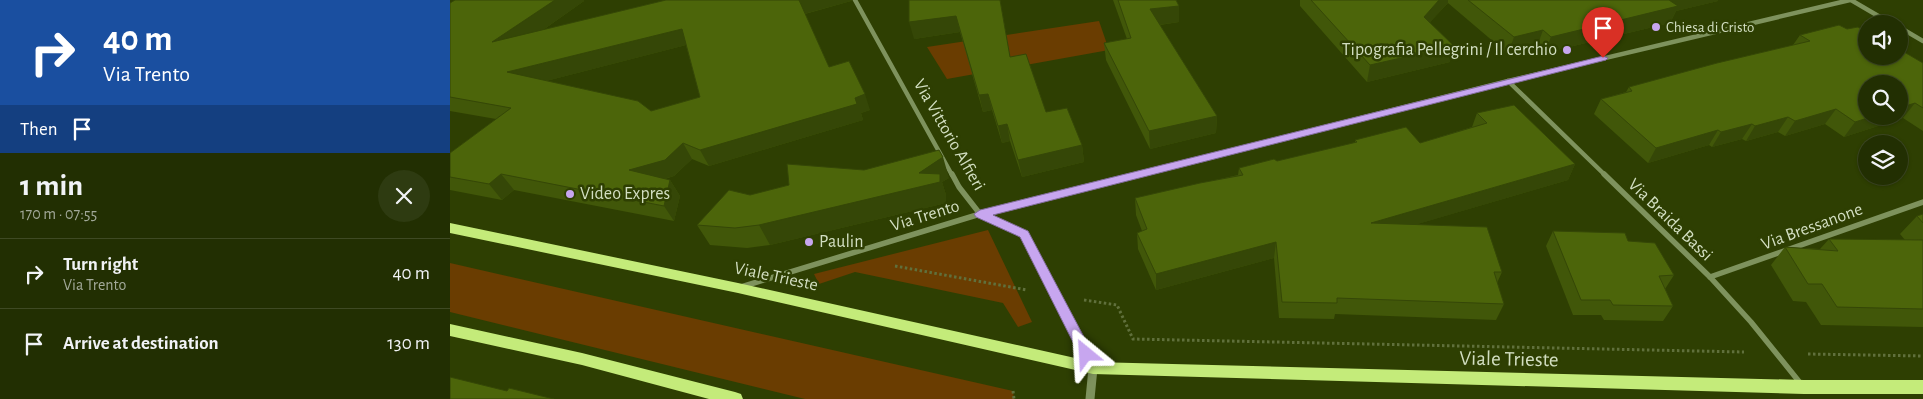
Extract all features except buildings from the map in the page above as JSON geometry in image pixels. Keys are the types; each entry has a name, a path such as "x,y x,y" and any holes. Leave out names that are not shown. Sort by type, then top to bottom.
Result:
{"main road":[{"name":"Viale Trieste","path":"450,228 738,288 1093,368 1161,372 1804,387 1923,387"},
{"path":"450,330 582,359 735,399"}],"street":[{"name":"Via Vittorio Alfieri","path":"856,0 959,187 980,214 1024,234 1093,368"},
{"name":"Via Trento","path":"738,288 980,214 1508,81 1850,0"},
{"path":"1850,0 1876,15"},
{"path":"1908,32 1923,41"},
{"name":"Via Braida Bassi","path":"1508,81 1710,277 1751,322 1804,387"},
{"name":"Via Bressanone","path":"1710,277 1923,202"},
{"path":"1090,399 1093,368"}],"path":[{"path":"885,264 1016,288"},
{"path":"1117,306 1133,339 1745,352"},
{"path":"1822,354 1923,356"},
{"path":"1013,391 1014,399"}],"shaded area":[{"path":"1099,21 1109,50 947,79 927,47"},
{"path":"988,230 1032,322 1018,327 1003,303 855,272 819,284 814,274"},
{"path":"450,263 1013,391 1014,399 805,399 450,312"}],"place":[{"name":"Chiesa di Cristo","path":"1656,27"},
{"name":"Tipografia Pellegrini / Il cerchio","path":"1567,50"},
{"name":"Video Expres","path":"570,194"},
{"name":"Paulin","path":"809,242"}],"route":[{"path":"1086,354 1024,234 980,214 1603,58"}]}
